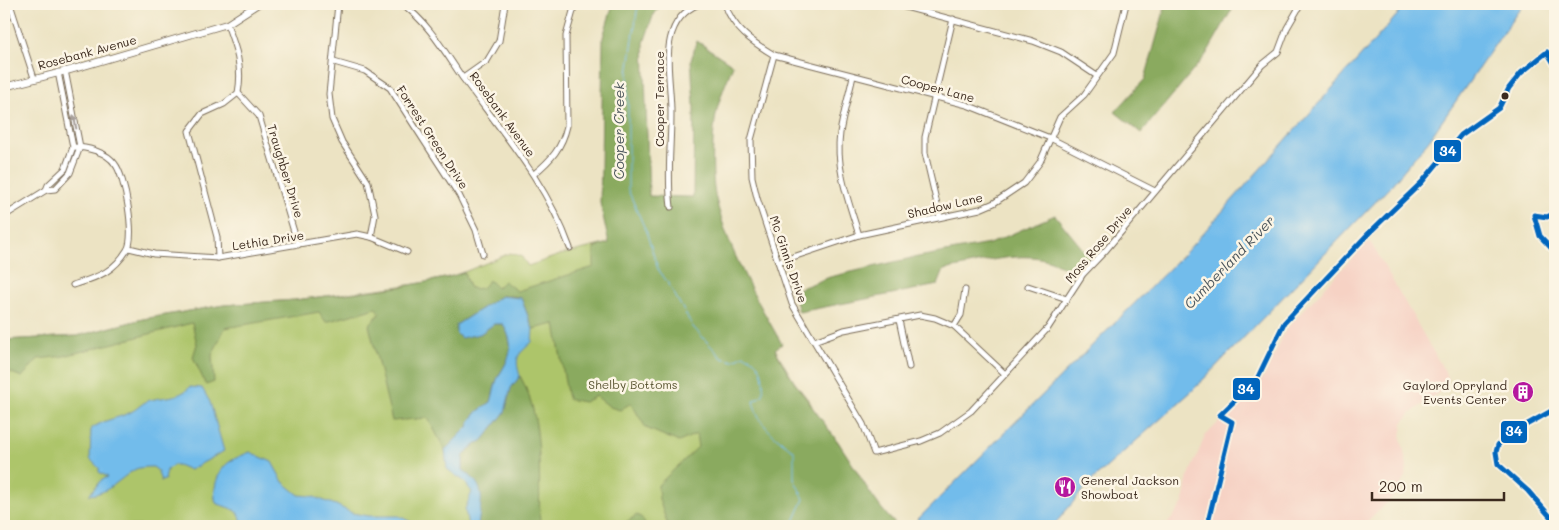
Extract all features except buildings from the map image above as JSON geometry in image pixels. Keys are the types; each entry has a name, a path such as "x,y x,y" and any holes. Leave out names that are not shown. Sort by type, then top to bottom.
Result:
{"street":[{"path":"10,4 34,78"},
{"name":"Rosebank Avenue","path":"4,87 227,24 258,4"},
{"path":"338,4 334,62 329,94 332,119 342,142 368,182 375,215 371,237"},
{"name":"Rosebank Avenue","path":"404,4 431,34 534,174 554,208 570,248"},
{"path":"463,78 487,61 499,41 504,4"},
{"path":"534,174 552,158 563,140 567,126 566,36 575,4"},
{"name":"Cooper Terrace","path":"671,207 668,168 671,104 667,58 671,38 680,17 699,4"},
{"name":"Cooper Lane","path":"725,4 738,28 750,41 774,55 967,105 1050,138 1155,191"},
{"path":"894,4 1033,41 1062,52 1097,76"},
{"name":"Shadow Lane","path":"778,262 859,235 980,209 994,203 1024,183 1040,162 1060,117 1084,95 1114,53 1126,4"},
{"name":"Moss Rose Drive","path":"874,453 921,441 960,420 1048,328 1083,274 1262,65 1278,52 1287,28 1301,4"},
{"path":"940,217 925,152 925,137 953,19"},
{"path":"218,258 217,237 189,131 202,114 224,104 238,93 241,77 240,60 227,24"},
{"name":"Mc Ginnis Drive","path":"774,55 751,140 752,177 757,198 792,304 863,424 874,453"},
{"name":"Forrest Green Drive","path":"334,62 365,71 390,88 468,212 483,254"},
{"path":"4,216 46,190 55,189 70,174 80,147 65,70"},
{"path":"46,190 48,185 65,169 73,147 58,72"},
{"path":"853,76 840,134 840,160 844,182 859,235"},
{"name":"Traughber Drive","path":"238,93 259,116 298,245"},
{"path":"73,147 101,152 115,163 122,176 130,226 129,248 116,265 103,275 73,285"},
{"name":"Lethia Drive","path":"129,248 154,254 218,258 357,234 371,237 407,252"},
{"path":"1028,286 1067,299"},
{"path":"954,326 960,315 965,290"},
{"path":"814,341 844,330 920,315 935,318 954,326 1004,373"},
{"path":"899,320 909,367"}],"shaded area":[{"path":"1366,243 1371,243 1449,379 1443,389 1410,414 1403,423 1401,438 1407,466 1406,474 1397,493 1363,526 1166,526 1183,503 1187,480 1205,436 1264,377 1286,329"}],"green space":[{"path":"613,4 663,4 654,13 644,43 649,196 693,197 694,106 691,60 697,41 733,65 717,109 713,145 714,190 721,218 735,255 782,344 775,349 782,362 840,445 873,497 897,526 668,526 659,499 658,485 698,447 696,434 679,442 646,428 631,403 620,410 610,407 596,396 584,402 568,399 555,324 533,329 521,298 512,296 501,296 456,325 480,334 494,324 503,324 509,337 510,349 508,360 497,379 491,402 478,411 468,427 445,450 428,418 392,421 369,325 380,313 376,308 326,322 319,312 225,328 212,355 214,382 206,385 193,357 197,344 192,323 64,356 38,359 22,377 4,370 4,340 77,336 143,319 224,305 295,300 400,287 446,278 464,272 469,287 474,289 482,288 489,280 497,288 504,281 517,291 594,267 594,248 609,243 600,203 603,37"},
{"path":"1166,4 1235,4 1206,55 1141,133 1115,112 1145,79"},
{"path":"1055,215 1090,258 1073,276 1060,265 1045,259 1012,257 944,270 938,285 799,312 793,291 830,277 907,259 989,244"},
{"name":"Shelby Bottoms","path":"613,242 775,349 794,382 810,402 815,413 839,443 858,477 880,508 897,526 4,526 4,340 77,336 143,319 224,305 295,300 423,283 457,275 510,253 521,256 528,266 560,255"},
{"path":"520,376 528,393 537,430 540,526 478,526 480,495 475,482 463,470 463,457 469,449 483,440 505,412 511,388"},
{"path":"637,515 642,518 646,526 620,526"}],"water":[{"name":"Cumberland River","path":"1407,4 1523,4 1429,140 1388,189 1193,390 1090,482 1053,526 911,526 1188,250"},
{"path":"501,296 521,298 533,329 532,342 518,356 517,364 520,376 511,388 505,412 483,440 469,449 463,457 463,470 471,476 480,489 481,495 478,526 468,526 465,509 472,492 464,481 447,469 445,450 468,427 478,411 491,402 497,379 505,366 509,354 510,343 503,324 494,324 480,334 461,338 456,333 456,325"},
{"path":"190,387 202,388 210,402 224,451 190,470 173,465 167,470 165,480 161,481 157,470 153,467 136,469 108,489 89,495 102,479 108,477 99,472 99,468 90,459 91,429 101,423 131,412 147,401 181,394"},
{"path":"250,452 272,462 283,482 299,495 311,496 352,513 369,516 399,516 419,526 243,526 237,512 216,503 215,487 218,476 228,463"}],"waterway":[{"name":"Cooper Creek","path":"638,4 628,74 628,190 646,231 658,269 693,327 722,358 733,361 744,355 759,366 763,382 763,395 753,401 756,410 768,430 794,451 794,479 804,499 794,521 794,526"}],"transit line":[{"name":"34","path":"1207,526 1232,422 1220,415 1257,379 1284,323 1369,233 1422,182 1461,135 1499,108 1509,88 1521,73 1547,52 1555,65"},
{"name":"34","path":"1555,213 1547,217 1534,215 1540,236 1555,252"},
{"name":"34","path":"1555,268 1555,334"},
{"name":"34","path":"1555,409 1506,436 1498,445 1496,452 1498,464 1528,491 1555,522"}],"place":[{"name":"Gaylord Opryland Events Center","path":"1523,392"},
{"name":"General Jackson Showboat","path":"1065,487"}]}
